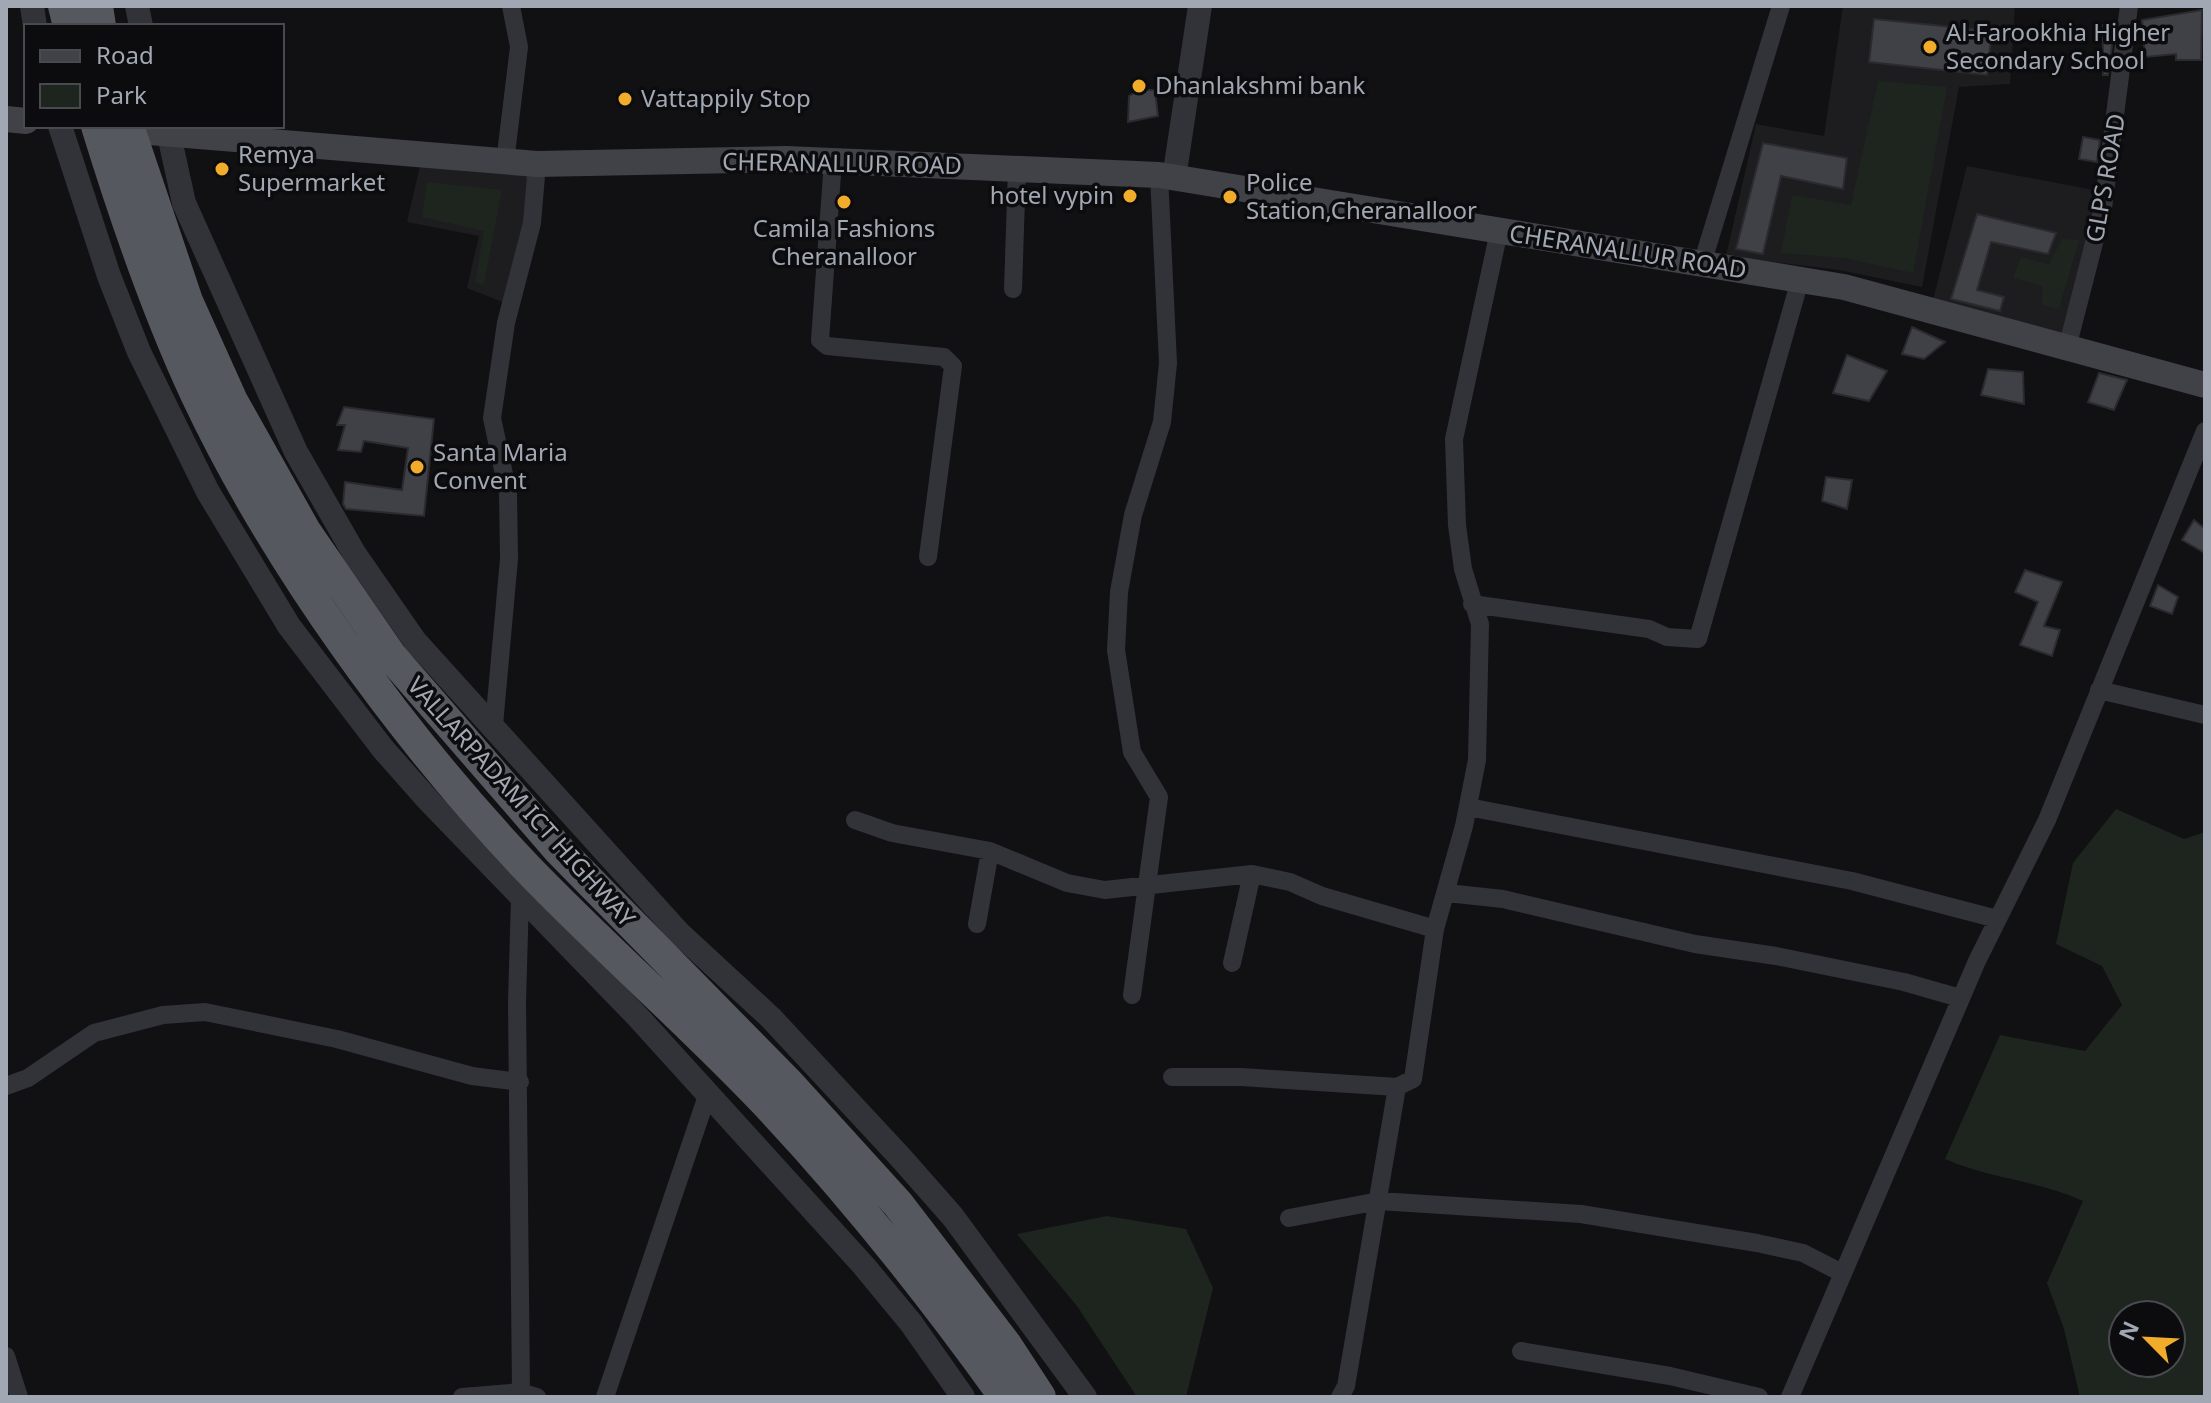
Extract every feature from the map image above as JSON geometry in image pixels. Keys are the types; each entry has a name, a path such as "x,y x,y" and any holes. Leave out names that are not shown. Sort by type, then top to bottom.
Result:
{"highway":[{"name":"VALLARPADAM ICT HIGHWAY","path":"98,128 151,283 197,395 280,547 385,699 491,826 523,882 644,961"},
{"name":"VALLARPADAM ICT HIGHWAY","path":"129,128 187,301 232,401 305,531 391,656 559,850 644,961 777,1093 898,1204 1006,1345 1040,1397"},
{"path":"491,826 515,801"},
{"name":"VALLARPADAM ICT HIGHWAY","path":"777,1093 1005,1397"}],"main road":[{"name":"CHERANALLUR ROAD","path":"126,128 537,164 833,161 1167,176 1844,287 2205,385"}],"street":[{"path":"505,162 519,47 511,6"},
{"path":"1132,995 1159,797 1132,752 1116,650 1119,592 1133,515 1162,422 1168,363 1167,176 1200,6"},
{"path":"1702,264 1781,6"},
{"path":"2129,6 2144,6"},
{"name":"GLPS ROAD","path":"2067,348 2103,208 2129,6"},
{"path":"61,128 109,276 139,352 208,492 244,557 289,626 383,749 523,882 520,1082 529,1394 462,1397"},
{"path":"168,130 184,203 296,452 354,553 415,641 494,725 644,961 708,1093 864,1266 911,1323 963,1397"},
{"path":"833,161 820,340 827,346 944,357 953,366 928,557"},
{"path":"494,725 509,546 508,493 492,418 506,323 532,223 537,164"},
{"path":"1013,289 1017,169"},
{"path":"1172,1077 1241,1077 1397,1087 1413,1079 1435,929 1447,893 1477,760 1480,624 1472,604 1457,525 1454,439 1499,231"},
{"path":"1472,604 1649,629 1667,637 1698,639 1800,280"},
{"path":"1790,1397 1840,1272 1960,998 2047,820 2205,431"},
{"path":"2099,690 2205,715"},
{"path":"1468,807 1852,881 1997,919"},
{"path":"855,820 892,833 990,851 1067,883 1105,890 1252,874 1290,882 1322,896 1435,929"},
{"path":"977,924 990,851"},
{"path":"1232,963 1252,874"},
{"path":"1447,893 1503,899 1695,944 1776,956 1904,982 1960,998"},
{"path":"644,961 771,1018 953,1217 1085,1397"},
{"path":"6,1086 28,1078 94,1033 163,1015 205,1012 337,1039 472,1076 520,1082"},
{"path":"1340,1397 1346,1386 1397,1087"},
{"path":"605,1397 708,1093"},
{"path":"1289,1218 1379,1201 1581,1214 1701,1232 1803,1253 1840,1272"},
{"path":"1521,1351 1670,1376 1759,1397"},
{"path":"6,1356 19,1397"}],"shaded area":[{"path":"1843,6 2015,6 2010,84 1959,87 1922,287 1839,270 1726,256 1756,124 1824,136"},
{"path":"420,166 528,171 525,225 505,303 467,288 479,236 407,222"},
{"path":"1967,166 2099,191 2061,336 1933,300"}],"green space":[{"path":"1878,81 1947,87 1913,273 1845,258 1781,253 1792,195 1851,205"},
{"path":"427,182 502,190 484,284 475,283 484,231 422,217"},
{"path":"2062,239 2079,240 2059,309 2042,305 2043,286 2013,278 2021,257 2049,264"},
{"path":"2116,809 2184,839 2205,832 2205,1397 2080,1397 2064,1329 2047,1283 2083,1201 2049,1188 1979,1171 1945,1159 2000,1035 2085,1051 2122,1005 2102,966 2056,944 2073,863"},
{"path":"1107,1216 1186,1229 1213,1288 1186,1397 1137,1397 1077,1306 1017,1234"}],"building":[{"path":"2202,10 2201,60 2176,60 2176,54 2145,57 2142,20"},
{"name":"Al-Farookhia Higher Secondary School","path":"1874,19 1992,31 1987,75 1869,62"},
{"path":"2115,23 2108,75 2103,75 2103,25"},
{"path":"1139,90 1155,90 1158,116 1128,122 1129,96"},
{"path":"2083,137 2100,140 2097,162 2079,159"},
{"path":"1763,143 1847,158 1843,189 1781,176 1763,254 1736,249"},
{"path":"1977,214 2056,233 2048,254 1991,242 1977,290 2004,297 2000,311 1951,299"},
{"path":"1912,327 1945,342 1924,359 1902,354"},
{"path":"1847,355 1887,371 1869,401 1833,393"},
{"path":"1988,369 2023,372 2024,404 1981,395"},
{"path":"2099,373 2127,380 2114,410 2088,402"},
{"name":"Santa Maria Convent","path":"344,407 434,419 424,516 346,509 343,504 345,482 402,490 408,448 364,441 361,452 338,450 345,425 337,425"},
{"path":"1826,477 1852,480 1847,509 1822,501"},
{"path":"2194,520 2205,529 2205,553 2182,540"},
{"path":"2025,570 2062,582 2044,626 2060,630 2052,656 2020,645 2038,602 2015,592"},
{"path":"2158,585 2178,597 2172,614 2150,606"}],"place":[{"name":"Al-Farookhia Higher Secondary School","path":"1930,47"},
{"name":"Dhanlakshmi bank","path":"1139,86"},
{"name":"Vattappily Stop","path":"625,99"},
{"name":"Remya Supermarket","path":"222,169"},
{"name":"hotel vypin","path":"1130,196"},
{"name":"Police Station,Cheranalloor","path":"1230,197"},
{"name":"Camila Fashions Cheranalloor","path":"844,202"},
{"name":"Santa Maria Convent","path":"417,467"}]}
